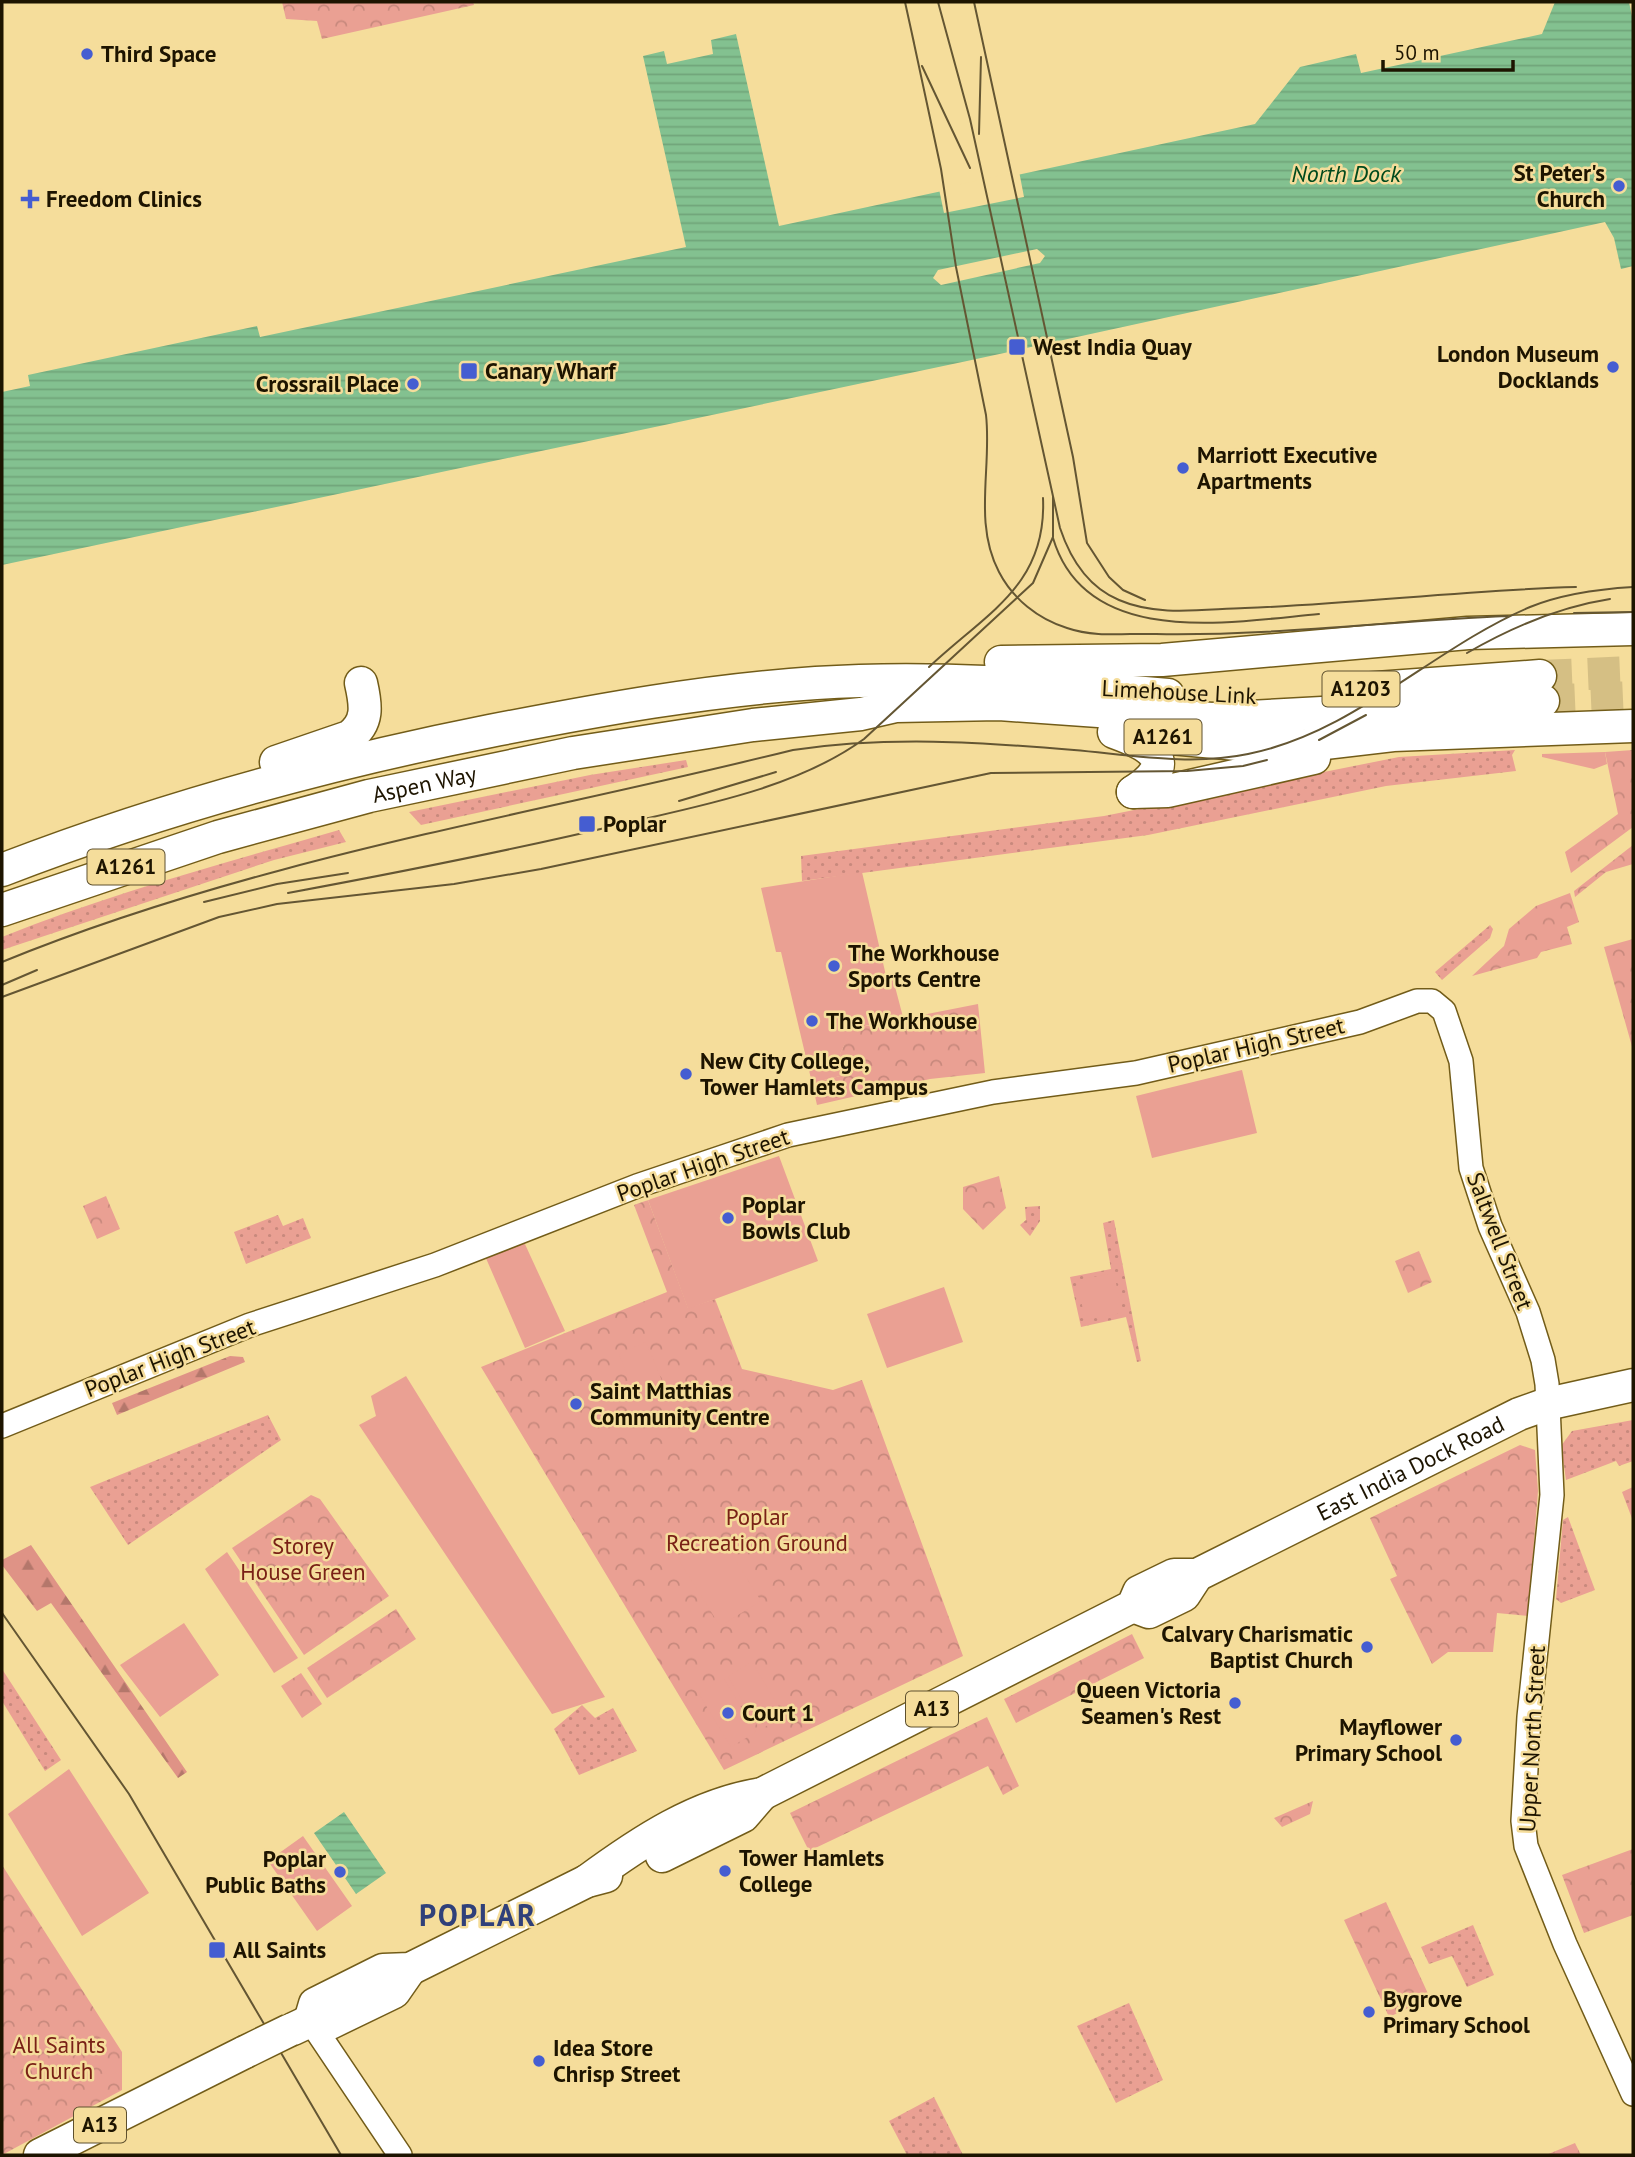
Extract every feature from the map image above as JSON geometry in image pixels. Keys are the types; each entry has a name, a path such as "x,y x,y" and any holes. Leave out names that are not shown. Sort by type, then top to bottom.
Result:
{"highway":[{"name":"A1261","path":"819,682 887,669 968,663 1163,660 1455,634 1633,629"},
{"name":"Limehouse Link","path":"819,682 994,680 1227,698 1541,689 1235,719 1186,718 999,704 895,706 861,714"},
{"name":"Aspen Way","path":"2,870 240,790 395,751 573,714 819,682"},
{"path":"2,862 36,841 88,819 349,737 358,731 366,711 362,683"},
{"name":"A1261","path":"861,714 900,720 1006,722 1248,745 1299,746 1392,735 1633,726"},
{"name":"Aspen Way","path":"2,910 229,833 390,790 573,753 754,725 861,714"},
{"path":"1114,732 1145,744 1152,751 1156,774 1133,792 1154,793 1366,746 1392,735"},
{"name":"East India Dock Road","path":"40,2155 300,2026 315,2004 383,1970 410,1969 587,1881 647,1864 728,1824 743,1815 762,1794 1133,1606 1149,1612 1184,1595 1196,1574 1519,1414 1547,1404 1633,1385"}],"street":[{"name":"Poplar High Street","path":"2,1426 250,1325 435,1265 637,1186 788,1135 993,1092 1136,1073 1360,1022 1418,1001 1432,1001"},
{"name":"Saltwell Street","path":"1432,1001 1444,1011 1461,1061 1471,1168 1490,1226 1536,1338 1543,1360 1547,1404"},
{"name":"Upper North Street","path":"1547,1404 1552,1495 1529,1717 1523,1821 1526,1846 1565,1944 1633,2094"},
{"path":"300,2026 400,2155"}],"green space":[{"path":"282,2 473,2 474,5 322,39 317,21 286,19"},
{"path":"1515,750 1512,755 1516,771 1386,786 1148,835 802,881 801,856 1104,816 1399,757"},
{"path":"1633,750 1633,827 1571,873 1565,852 1618,814 1605,752"},
{"path":"1605,752 1607,764 1594,769 1542,757 1542,754"},
{"path":"686,760 688,767 421,825 409,812 590,775"},
{"path":"339,830 346,842 274,860 2,950 2,937 85,906"},
{"path":"1633,845 1633,864 1606,872 1575,897 1574,891"},
{"name":"The Workhouse Sports Centre","path":"862,872 887,980 893,979 903,1017 852,1029 840,1054 844,1075 812,1083 781,952 776,952 761,888"},
{"path":"1570,893 1579,922 1567,927 1572,944 1541,952 1537,958 1472,976 1504,946 1509,929 1536,906"},
{"path":"1490,925 1493,929 1490,938 1442,980 1435,972"},
{"path":"1633,939 1633,1050 1604,947"},
{"path":"978,1004 985,1073 930,1079 817,1105 812,1083 844,1075 840,1054 851,1029"},
{"path":"1242,1070 1257,1133 1152,1158 1136,1096"},
{"name":"Poplar Bowls Club","path":"779,1156 818,1261 688,1309 648,1200"},
{"path":"999,1176 1006,1208 983,1230 963,1209 963,1187"},
{"path":"106,1196 120,1229 97,1239 83,1206"},
{"name":"Poplar Recreation Ground","path":"648,1200 688,1308 715,1299 742,1369 833,1390 862,1380 963,1656 724,1770 481,1367 667,1292 634,1205"},
{"path":"1040,1206 1040,1221 1030,1236 1020,1225 1026,1220 1025,1207"},
{"path":"278,1215 283,1226 303,1218 311,1238 246,1264 234,1232"},
{"path":"1114,1220 1141,1361 1137,1362 1126,1317 1081,1327 1070,1277 1111,1269 1103,1223"},
{"path":"524,1242 565,1331 525,1348 485,1256"},
{"path":"1419,1251 1432,1282 1408,1293 1395,1261"},
{"path":"1114,1273 1122,1313 1085,1320 1077,1280"},
{"path":"944,1287 963,1342 887,1368 867,1314"},
{"path":"646,1342 665,1388 637,1400 619,1354"},
{"path":"230,1356 243,1357 245,1362 117,1415 112,1403"},
{"path":"406,1376 605,1697 552,1714 359,1425 376,1416 371,1396"},
{"path":"268,1415 281,1440 128,1545 90,1487"},
{"path":"1633,1420 1633,1461 1619,1466 1616,1461 1566,1480 1561,1446 1572,1431"},
{"path":"1520,1445 1535,1450 1538,1491 1528,1616 1497,1613 1493,1652 1448,1652 1432,1664 1390,1579 1397,1576 1370,1518"},
{"path":"1633,1487 1633,1521 1622,1492"},
{"name":"Storey House Green","path":"311,1495 320,1499 389,1596 304,1655 232,1548"},
{"path":"1568,1517 1595,1590 1561,1603 1556,1599 1563,1520"},
{"path":"719,1534 761,1601 720,1626 678,1559"},
{"path":"31,1545 187,1772 178,1778 51,1603 37,1611 2,1565 2,1560"},
{"path":"227,1552 298,1658 274,1673 205,1569"},
{"path":"396,1609 416,1639 327,1698 307,1668"},
{"path":"184,1623 219,1675 160,1717 120,1665"},
{"path":"1132,1634 1144,1658 1016,1723 1004,1699"},
{"path":"752,1662 784,1715 760,1730 728,1677"},
{"path":"2,1669 61,1760 45,1771 2,1701"},
{"path":"301,1673 322,1704 302,1718 281,1686"},
{"name":"Court 1","path":"724,1679 756,1732 731,1747 699,1694"},
{"path":"582,1705 595,1718 613,1708 637,1751 579,1775 554,1729"},
{"path":"987,1717 1019,1786 1003,1795 988,1766 809,1851 790,1813"},
{"path":"69,1769 149,1893 82,1936 8,1814"},
{"path":"1313,1801 1310,1814 1282,1827 1274,1818"},
{"path":"303,1836 352,1906 317,1931 268,1861"},
{"path":"1633,1849 1633,1915 1584,1933 1562,1875"},
{"name":"All Saints Church","path":"2,1865 122,2052 122,2090 2,2155"},
{"path":"1386,1902 1430,1998 1389,2017 1344,1920"},
{"path":"1473,1925 1494,1975 1467,1987 1452,1956 1429,1964 1421,1947"},
{"path":"1129,2003 1163,2080 1116,2103 1077,2026"},
{"path":"934,2097 963,2155 907,2155 889,2121"},
{"path":"1575,2143 1581,2155 1546,2155"}],"water":[{"name":"North Dock","path":"1555,2 1629,2 1633,21 1633,266 1621,269 1614,238 1605,222 967,361 2,565 2,392 30,386 28,375 257,326 260,337 686,247 643,56 664,51 667,64 713,54 711,40 736,34 779,226 1255,124 1300,67 1356,54 1361,73 1542,34"},
{"path":"344,1812 386,1873 356,1894 314,1833"}],"pier":[{"path":"1019,171 1024,197 944,213 939,189"},
{"path":"1037,249 1045,256 1040,263 941,285 933,278 938,270"}],"tunnel":[{"path":"1540,676 1633,672"},
{"path":"1543,701 1633,697"}],"tram line":[{"path":"905,2 914,43"},
{"path":"938,2 970,119 1060,528 1075,561 1089,579 1119,600 1149,609 1181,611 1576,587"},
{"path":"974,2 1073,457 1087,543 1109,577 1123,590 1145,600"},
{"path":"912,34 941,169 956,267 986,415 987,534 999,572 1011,591 1027,607 1056,624 1100,634 1244,633 1507,616"},
{"path":"979,134 981,57"},
{"path":"922,66 970,168"},
{"path":"288,893 415,869 687,809 781,782 838,756 864,739 1033,583 1053,537 1053,496"},
{"path":"929,667 991,613 1024,576 1035,554 1042,528 1043,498"},
{"path":"1053,538 1070,573 1096,598 1128,613 1165,621 1204,623 1319,614"},
{"path":"2,962 195,894 294,867 793,750 864,743 933,742 1039,747 1183,759 1248,754 1287,743 1323,728 1494,624 1530,607 1581,593 1633,587"},
{"path":"1467,653 1536,619 1572,607 1610,599"},
{"path":"1574,613 1633,612"},
{"path":"1319,740 1366,715"},
{"path":"2,997 219,917 277,904 454,884 541,869 991,773 1187,771 1243,766 1267,760"},
{"path":"679,801 776,772"},
{"path":"204,902 277,884 348,873"},
{"path":"2,985 37,970"},
{"path":"2,1613 129,1794 341,2155"}],"place":[{"name":"Third Space","path":"87,54"},
{"name":"St Peter's Church","path":"1619,186"},
{"name":"Freedom Clinics","path":"30,199"},
{"name":"West India Quay","path":"1017,347"},
{"name":"London Museum Docklands","path":"1613,367"},
{"name":"Canary Wharf","path":"469,371"},
{"name":"Crossrail Place","path":"413,384"},
{"name":"Marriott Executive Apartments","path":"1183,468"},
{"name":"Poplar","path":"587,824"},
{"name":"The Workhouse Sports Centre","path":"834,966"},
{"name":"The Workhouse","path":"812,1021"},
{"name":"New City College, Tower Hamlets Campus","path":"686,1074"},
{"name":"Poplar Bowls Club","path":"728,1218"},
{"name":"Saint Matthias Community Centre","path":"576,1404"},
{"name":"Calvary Charismatic Baptist Church","path":"1367,1647"},
{"name":"Queen Victoria Seamen's Rest","path":"1235,1703"},
{"name":"Court 1","path":"728,1713"},
{"name":"Mayflower Primary School","path":"1456,1740"},
{"name":"Tower Hamlets College","path":"725,1871"},
{"name":"Poplar Public Baths","path":"340,1872"},
{"name":"All Saints","path":"217,1950"},
{"name":"Bygrove Primary School","path":"1369,2012"},
{"name":"Idea Store Chrisp Street","path":"539,2061"}],"district":[{"name":"POPLAR","path":"478,1916"}]}
